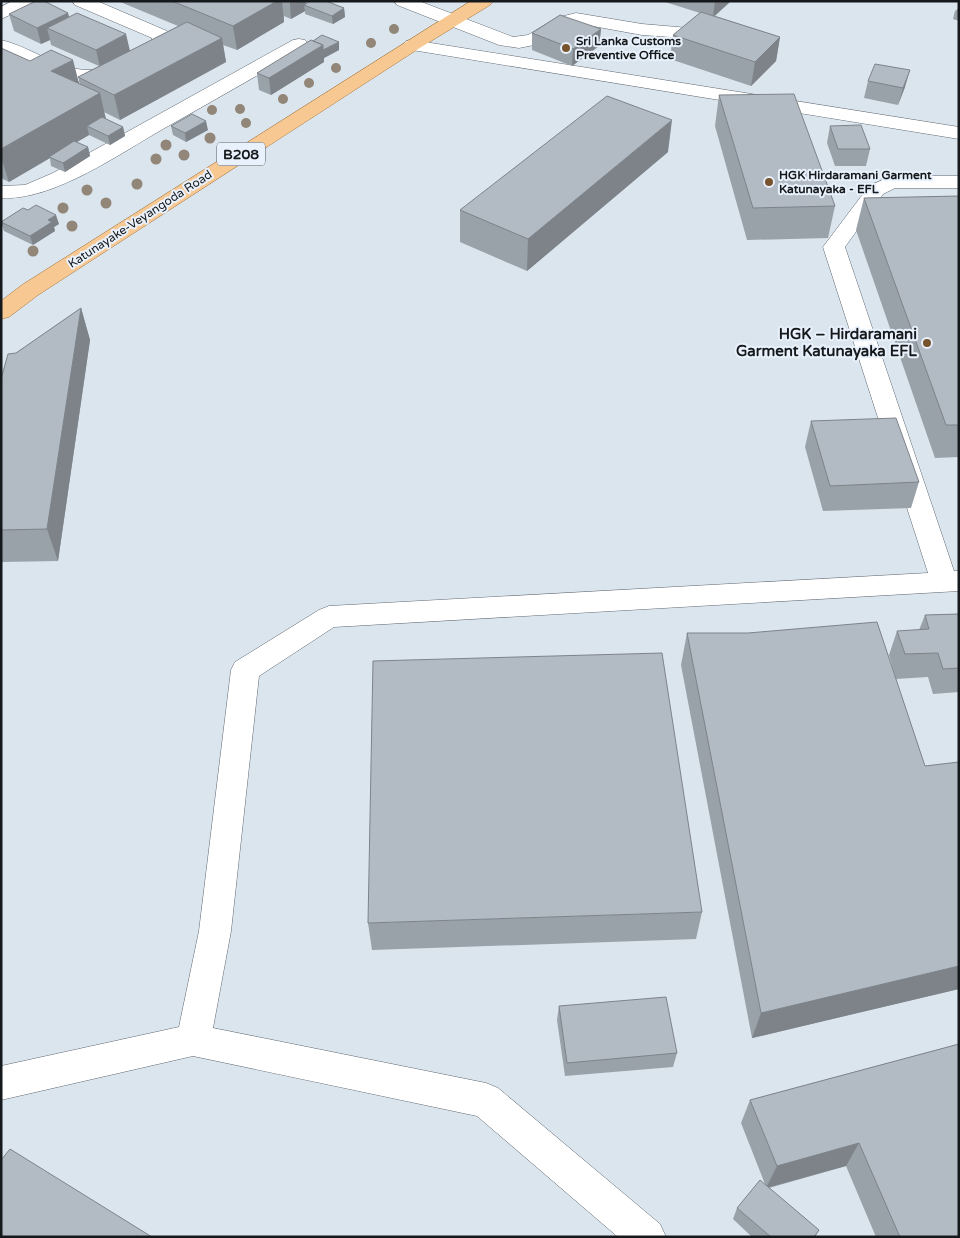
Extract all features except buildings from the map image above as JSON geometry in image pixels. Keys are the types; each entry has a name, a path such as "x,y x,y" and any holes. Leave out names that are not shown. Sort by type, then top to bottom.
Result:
{"main road":[{"name":"Katunayake-Veyangoda Road","path":"1,312 30,290 412,45 484,1"}],"lane":[{"path":"1,14 26,1"},
{"path":"1,45 67,74 91,76 111,73 161,44 161,35 81,1"},
{"path":"403,1 505,41 517,43 529,41 562,21 575,18 592,19 613,26 645,30 716,35 733,41"},
{"path":"1,192 12,194 44,186 300,44"},
{"path":"412,45 959,133"},
{"path":"193,1040 214,931 245,670 329,617 952,582 834,247 876,190 891,182 924,180 959,182"},
{"path":"1,1083 193,1040 486,1100 647,1237"}],"place":[{"name":"Sri Lanka Customs Preventive Office","path":"566,48"},
{"name":"HGK Hirdaramani Garment Katunayaka - EFL","path":"769,182"},
{"name":"HGK – Hirdaramani Garment Katunayaka EFL","path":"927,343"}]}
